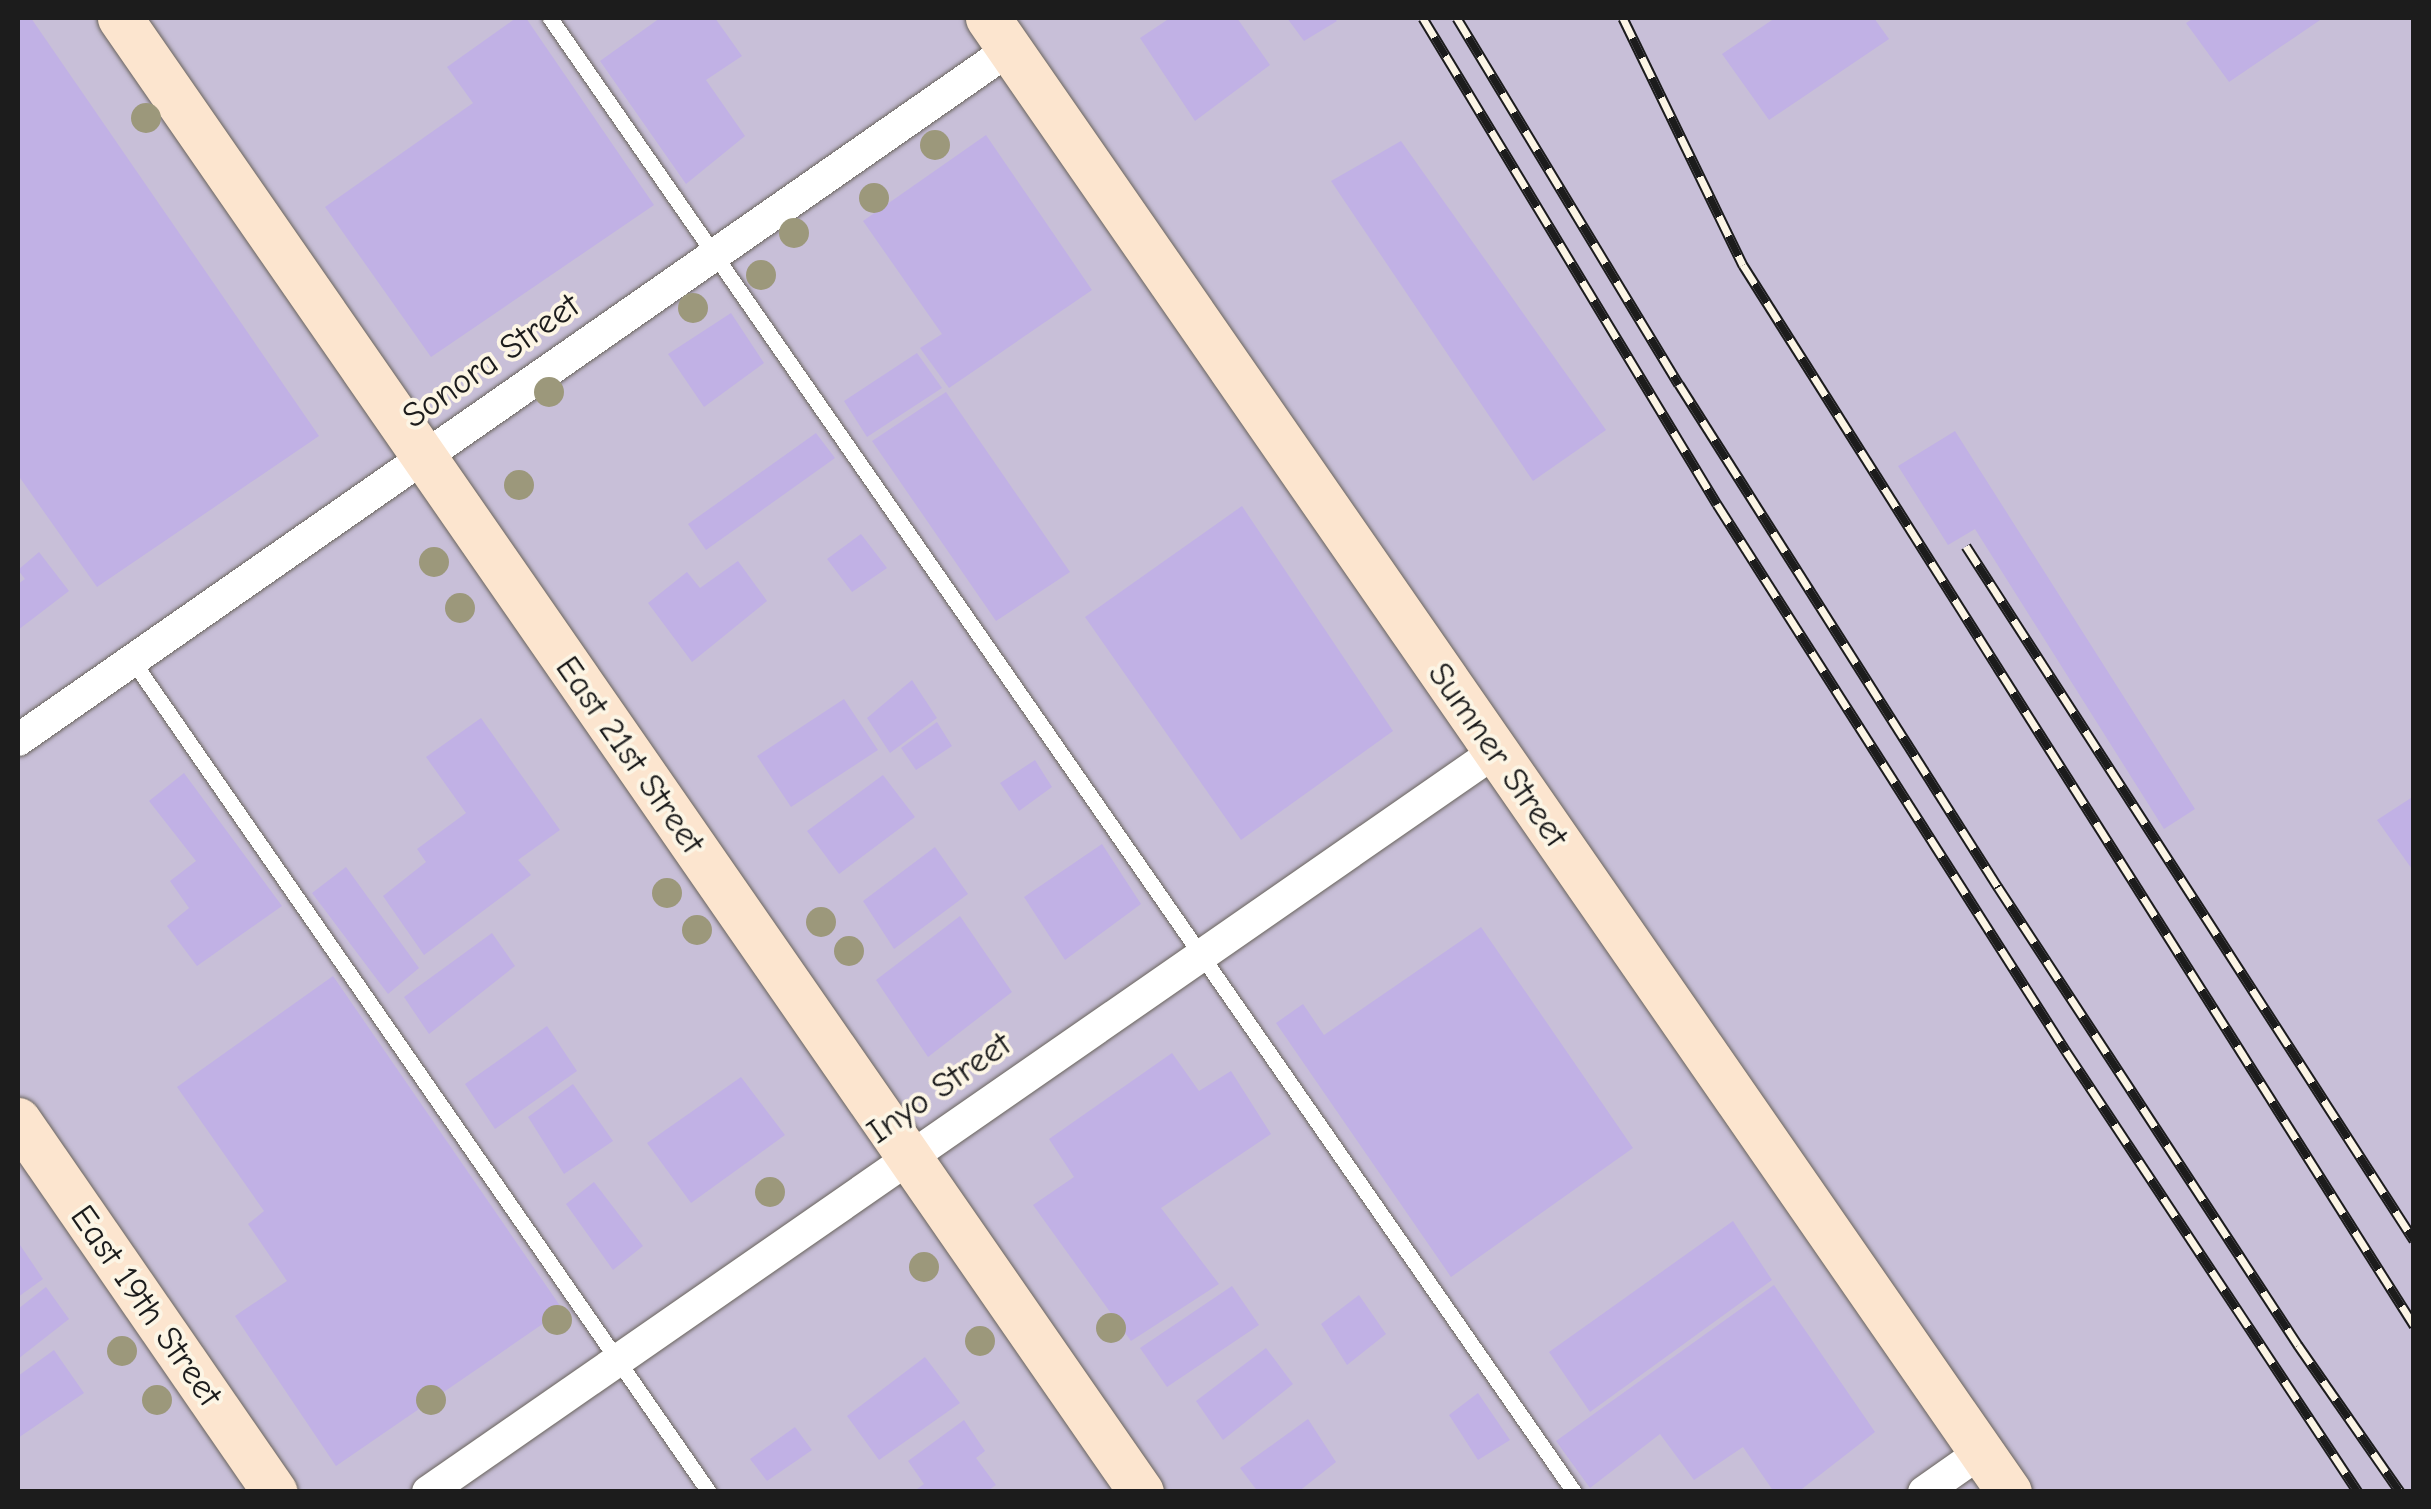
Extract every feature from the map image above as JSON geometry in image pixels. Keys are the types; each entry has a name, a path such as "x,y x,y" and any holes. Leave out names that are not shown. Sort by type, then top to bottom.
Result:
{"street":[{"name":"East 21st Street","path":"120,18 1141,1492"},
{"name":"Sonora Street","path":"18,740 713,256 999,33"},
{"name":"Sumner Street","path":"999,33 2009,1492"},
{"name":"Inyo Street","path":"428,1492 1496,751"},
{"name":"East 19th Street","path":"18,1120 275,1492"},
{"path":"1924,1492 1981,1452"}],"lane":[{"path":"550,18 1574,1492"},
{"path":"132,660 709,1492"}],"shaded area":[{"path":"18,18 2413,18 2413,1491 18,1491"}],"building":[{"path":"18,18 31,18 319,436 97,587 18,475"},
{"path":"516,18 526,18 654,205 431,357 325,207 473,103 447,67"},
{"path":"660,18 715,18 742,56 706,80 745,136 686,184 600,61"},
{"path":"1170,18 1237,18 1270,65 1195,121 1140,38"},
{"path":"1287,18 1334,18 1337,21 1304,41"},
{"path":"1775,18 1874,18 1889,39 1769,120 1722,54"},
{"path":"2194,18 2323,18 2229,82 2186,23"},
{"path":"986,135 1092,290 949,388 920,348 942,334 863,221"},
{"path":"1401,141 1606,430 1533,481 1331,181"},
{"path":"731,313 764,363 704,407 668,354"},
{"path":"917,353 942,388 867,437 844,401"},
{"path":"946,392 1070,572 996,621 872,441"},
{"path":"1955,431 2195,809 2164,829 1975,529 1948,545 1898,466"},
{"path":"816,433 835,458 706,550 688,524"},
{"path":"1242,506 1393,731 1241,840 1085,617"},
{"path":"861,534 887,568 852,592 827,559"},
{"path":"39,552 69,591 18,630 18,584 25,579 18,570"},
{"path":"738,561 767,601 692,662 648,603 687,572 700,588"},
{"path":"912,680 937,718 890,753 867,718"},
{"path":"844,699 878,750 791,807 757,756"},
{"path":"481,718 560,830 518,860 531,875 424,955 383,896 426,862 417,849 466,813 426,757"},
{"path":"937,722 952,746 916,770 901,748"},
{"path":"1035,760 1052,787 1019,811 1000,783"},
{"path":"184,773 282,906 197,966 167,926 189,908 170,881 196,861 149,801"},
{"path":"883,775 915,817 839,874 807,831"},
{"path":"2414,796 2414,872 2377,820"},
{"path":"1102,844 1141,904 1065,960 1024,897"},
{"path":"935,847 968,894 894,949 863,901"},
{"path":"346,867 419,968 388,994 312,893"},
{"path":"960,916 1012,992 928,1057 876,980"},
{"path":"1481,927 1633,1148 1451,1277 1276,1023 1303,1004 1324,1035"},
{"path":"492,933 515,966 429,1034 404,997"},
{"path":"333,976 563,1310 336,1466 235,1316 287,1281 248,1224 264,1211 177,1087"},
{"path":"547,1026 577,1071 495,1129 465,1084"},
{"path":"1172,1053 1199,1091 1231,1071 1271,1134 1161,1208 1219,1284 1131,1341 1033,1205 1074,1177 1049,1139"},
{"path":"741,1077 785,1135 691,1203 647,1143"},
{"path":"573,1084 613,1141 564,1174 528,1117"},
{"path":"594,1182 643,1246 613,1270 566,1204"},
{"path":"1733,1221 1772,1280 1590,1412 1549,1352"},
{"path":"18,1242 43,1279 18,1297"},
{"path":"1774,1285 1875,1432 1798,1492 1774,1492 1743,1447 1694,1480 1660,1434 1590,1488 1556,1441"},
{"path":"1232,1286 1259,1325 1167,1387 1140,1348"},
{"path":"46,1287 69,1319 18,1359 18,1309"},
{"path":"1359,1295 1386,1334 1347,1365 1321,1324"},
{"path":"1266,1348 1293,1384 1223,1440 1196,1401"},
{"path":"54,1350 84,1393 18,1438 18,1376"},
{"path":"925,1357 960,1403 879,1460 847,1416"},
{"path":"1478,1393 1510,1440 1478,1460 1449,1415"},
{"path":"1308,1419 1336,1462 1298,1492 1258,1492 1240,1468"},
{"path":"964,1420 985,1451 976,1458 996,1485 986,1492 913,1492 924,1484 908,1461"},
{"path":"795,1427 812,1450 767,1481 750,1459"}],"railway":[{"path":"1423,18 1717,504 2066,1051 2358,1492"},
{"path":"1457,18 1679,384 1998,887 2298,1345 2400,1492"},
{"path":"1623,18 1743,265 2414,1325"},
{"path":"1966,546 2414,1240"}]}
